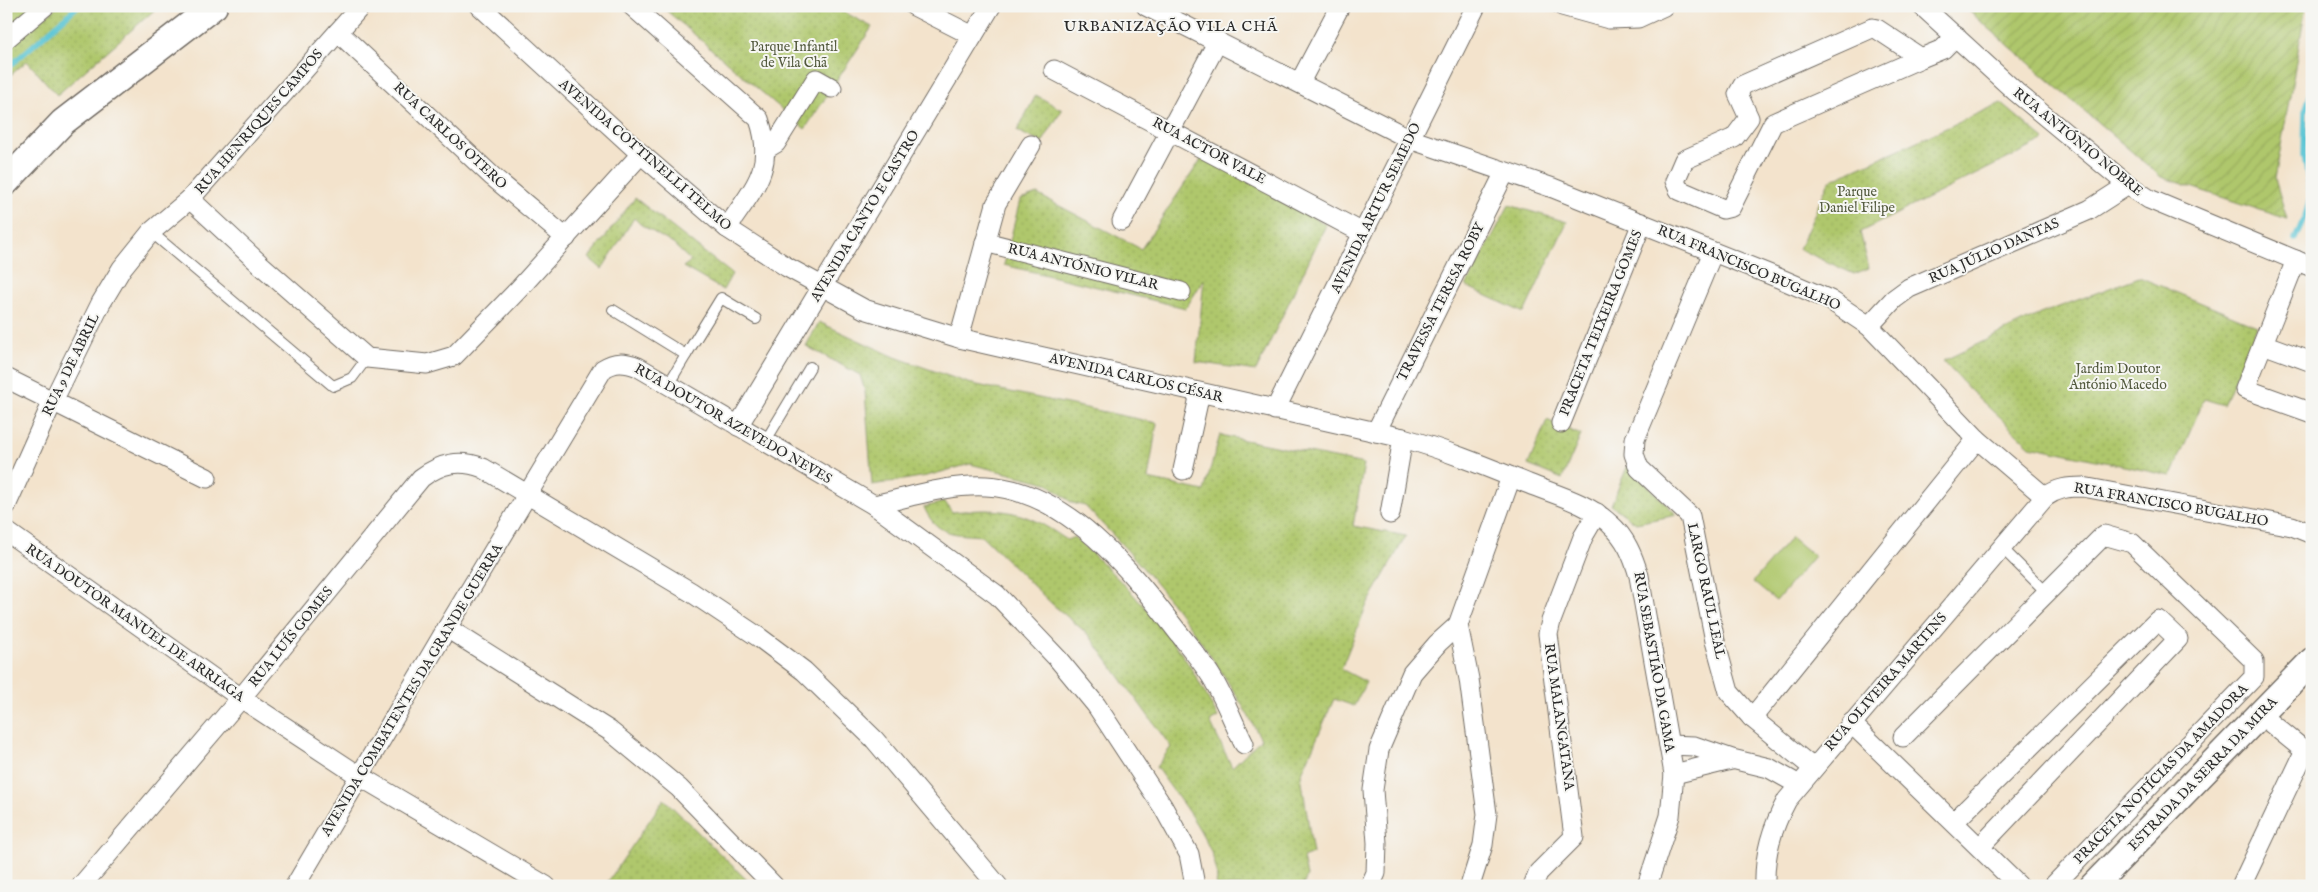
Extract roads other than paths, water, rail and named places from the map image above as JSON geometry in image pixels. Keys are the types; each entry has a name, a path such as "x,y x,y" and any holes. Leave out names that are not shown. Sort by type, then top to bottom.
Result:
{"street":[{"path":"6,39 46,6"},
{"path":"6,182 63,122 214,6"},
{"name":"RUA HENRIQUES CAMPOS","path":"151,232 190,198 361,6"},
{"name":"AVENIDA COTTINELLI TELMO","path":"480,6 641,154 727,228 773,259 822,287"},
{"path":"632,6 759,119 765,138 766,149 761,176 727,228"},
{"path":"914,6 974,36"},
{"name":"AVENIDA CANTO E CASTRO","path":"738,426 991,6"},
{"name":"RUA FRANCISCO BUGALHO","path":"1146,6 1410,139 1553,188 1830,300 1868,326 1976,439 2045,497 2056,490 2069,487 2083,487 2292,526 2312,534"},
{"path":"1300,82 1340,6"},
{"name":"AVENIDA ARTUR SEMEDO","path":"1275,410 1476,6"},
{"path":"1562,6 1609,19 1638,18 1664,6"},
{"name":"RUA ANTÓNIO NOBRE","path":"1922,6 2016,92 2128,185 2150,199 2304,264"},
{"path":"1921,58 1872,28 1743,85 1738,94 1750,118 1762,124 1773,123 1943,49 1956,36"},
{"name":"RUA CARLOS OTERO","path":"338,32 493,177 566,238"},
{"path":"1122,221 1218,41"},
{"path":"1883,74 1892,59 1897,42"},
{"name":"RUA ACTOR VALE","path":"1054,70 1363,233"},
{"path":"766,149 776,143 816,79 832,88"},
{"path":"1750,118 1734,138 1684,160 1675,181 1679,190 1723,209 1731,207 1773,123"},
{"path":"959,338 996,204 1031,145"},
{"path":"190,198 262,266 367,358 427,364 454,356 566,238 641,154"},
{"name":"TRAVESSA TERESA ROBY","path":"1376,432 1505,172"},
{"name":"RUA JÚLIO DANTAS","path":"1868,326 1894,299 1909,288 2089,210 2128,185"},
{"name":"PRACETA TEIXEIRA GOMES","path":"1561,423 1642,223"},
{"name":"RUA 9 DE ABRIL","path":"6,506 52,403 101,303 122,268 151,232"},
{"name":"RUA ANTÓNIO VILAR","path":"985,242 1181,292"},
{"name":"LARGO RAUL LEAL","path":"1713,252 1635,439 1634,454 1639,468 1690,516 1715,641 1729,692 1752,718 1814,768"},
{"path":"2304,264 2263,344 2245,389 2312,413"},
{"name":"AVENIDA CARLOS CÉSAR","path":"822,287 864,309 959,338 1403,438 1455,454"},
{"path":"2263,344 2312,362"},
{"name":"RUA DOUTOR AZEVEDO NEVES","path":"529,494 603,369 611,364 628,363 874,505 997,595 1058,659 1096,705 1162,807 1188,854 1194,880 1192,886"},
{"path":"6,378 52,403 207,478"},
{"path":"1183,470 1200,393"},
{"path":"1390,514 1403,438"},
{"path":"1752,718 1976,439"},
{"name":"RUA SEBASTIÃO DA GAMA","path":"1455,454 1573,501 1597,514 1623,538 1633,556 1639,576 1674,774 1670,816 1647,886"},
{"name":"RUA LUÍS GOMES","path":"81,886 241,698 422,478 431,470 445,464 470,463 529,494"},
{"path":"1370,886 1376,873 1377,843 1373,790 1379,750 1412,673 1438,643 1458,625 1511,477"},
{"path":"874,505 944,490 986,486 1027,494 1062,512 1104,544 1151,597 1211,676 1244,744"},
{"path":"529,494 691,592 760,638 804,671 874,739 998,886"},
{"name":"AVENIDA COMBATENTES DA GRANDE GUERRA","path":"295,886 361,777 447,628 529,494"},
{"name":"RUA OLIVEIRA MARTINS","path":"1765,886 1768,846 1777,818 1787,800 2045,497"},
{"name":"RUA MALANGATANA","path":"1533,886 1538,873 1574,837 1548,634 1550,621 1583,537 1597,514"},
{"name":"RUA FRANCISCO BUGALHO","path":"2292,526 2312,525"},
{"name":"RUA DOUTOR MANUEL DE ARRIAGA","path":"6,531 241,698 361,777 545,886"},
{"name":"PRACETA NOTÍCIAS DA AMADORA","path":"1903,737 2104,535 2132,543 2254,661 2254,677 2053,886"},
{"path":"1954,822 2158,620 2178,639 1980,848"},
{"path":"1458,625 1469,679 1487,814 1483,845 1470,886"},
{"path":"447,628 610,731 679,788 774,886"},
{"name":"ESTRADA DA SERRA DA MIRA","path":"2093,886 2312,661"},
{"path":"2241,886 2308,750 2261,715"},
{"path":"1851,723 2019,886"},
{"path":"1669,745 1694,746 1732,759 1768,768 1781,773 1799,785"},
{"path":"1674,774 1732,759"},
{"path":"2096,841 2115,862"}],"lane":[{"path":"151,232 333,386 352,378 367,358"},
{"path":"668,385 721,298 756,319"},
{"path":"613,310 686,355"},
{"path":"766,442 810,367"},
{"path":"2002,548 2047,593"}],"waterway":[{"path":"12,64 78,6"},
{"path":"2295,239 2311,196 2304,155 2305,111 2312,90"}],"district":[{"name":"URBANIZAÇÃO VILA CHÃ","path":"1171,26"}],"park label":[{"name":"Parque Infantil de Vila Chã","path":"794,56"},
{"name":"Parque Daniel Filipe","path":"1857,200"},
{"name":"Jardim Doutor António Macedo","path":"2118,378"}]}
